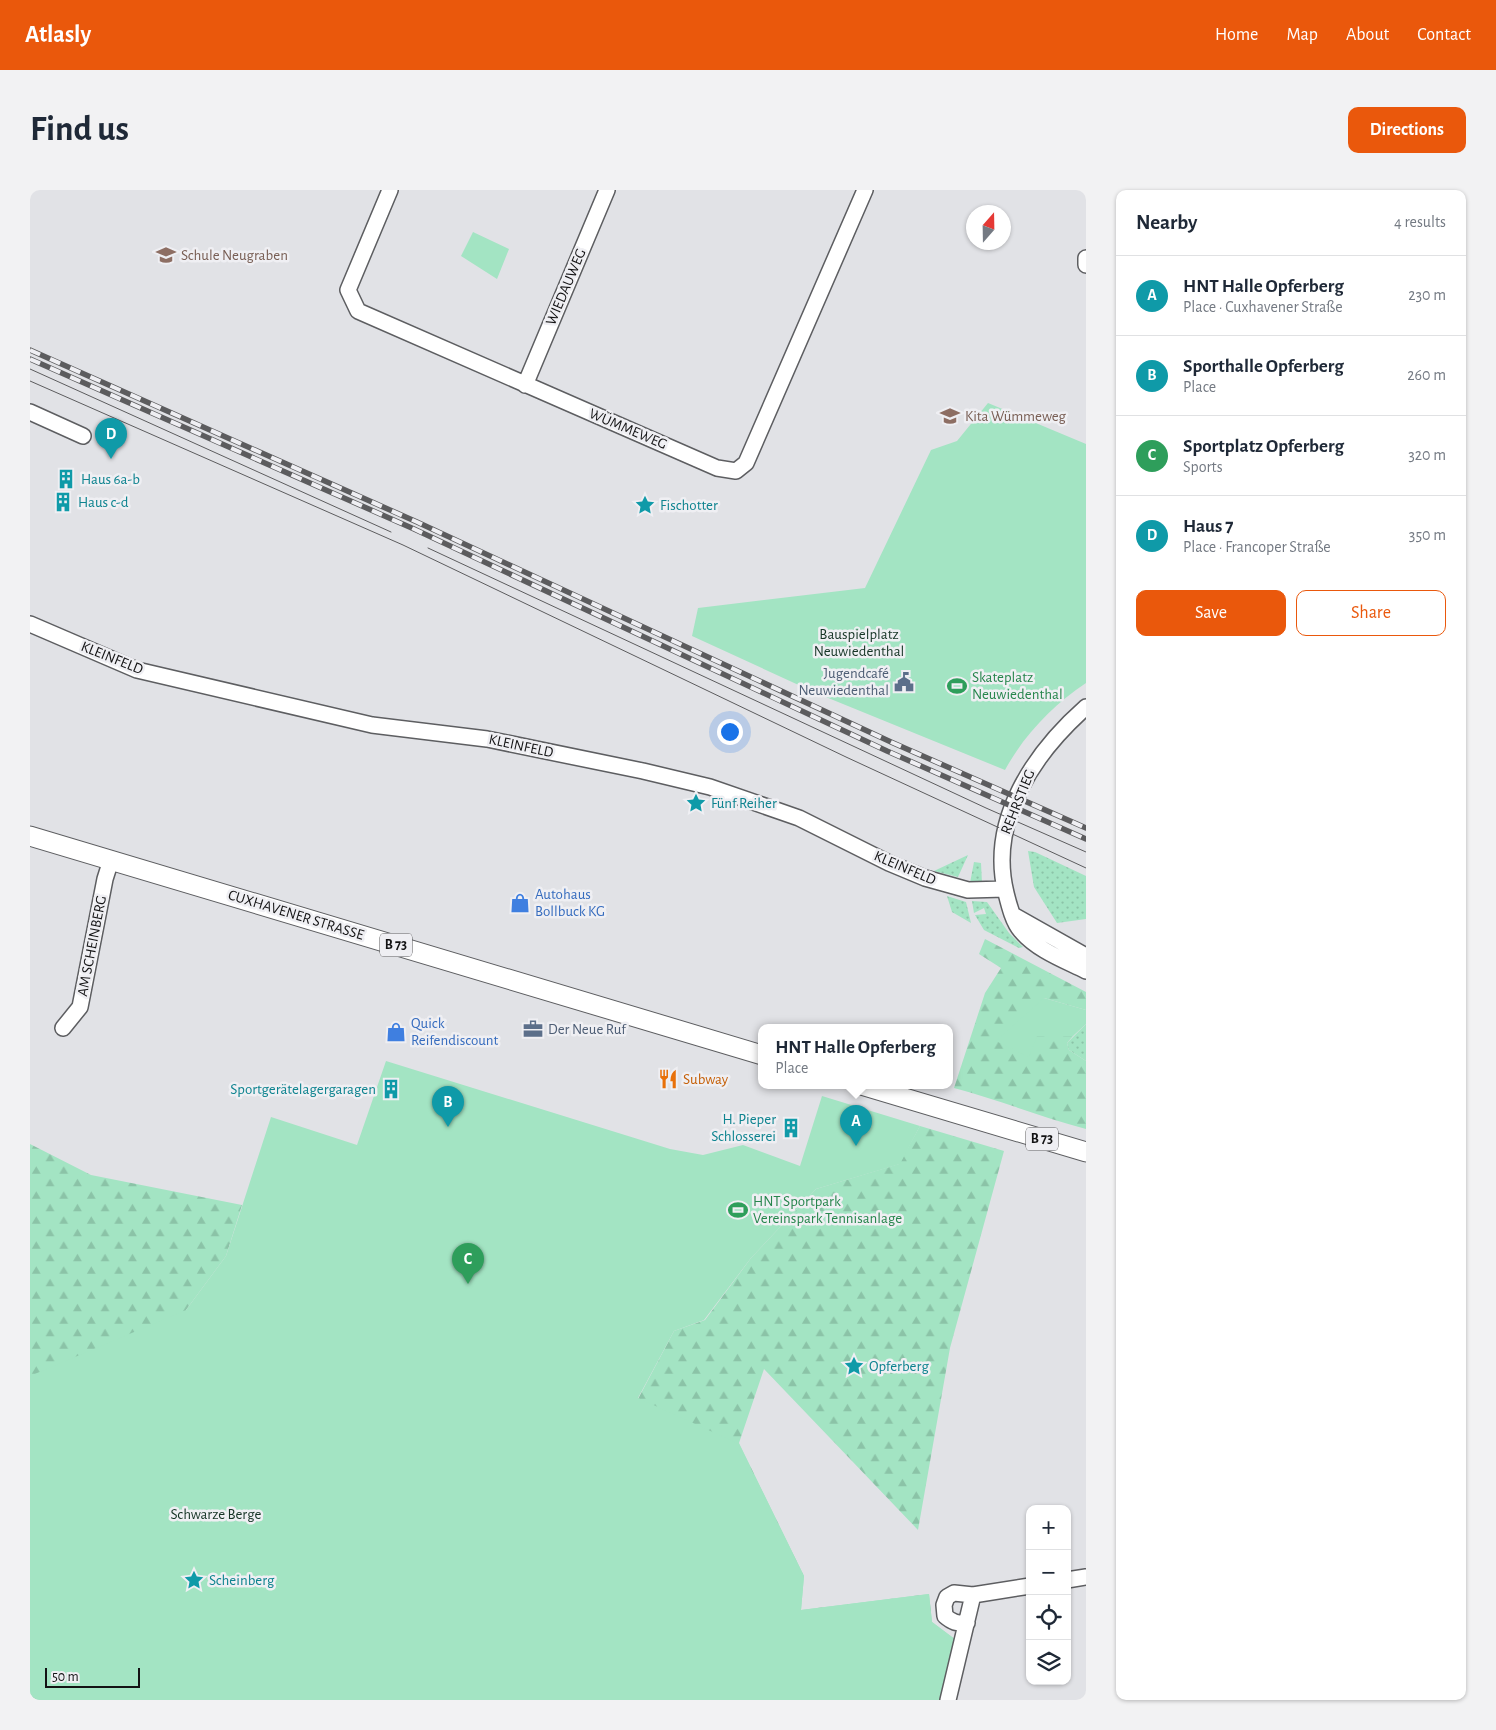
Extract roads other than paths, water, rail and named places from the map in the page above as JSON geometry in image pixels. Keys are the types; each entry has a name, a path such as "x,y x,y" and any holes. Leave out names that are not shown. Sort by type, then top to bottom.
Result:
{"main road":[{"name":"CUXHAVENER STRASSE","path":"30,836 758,1054"},
{"name":"B 73","path":"874,1089 1086,1152"}],"street":[{"name":"WÜMMEWEG","path":"390,190 348,290 358,311 717,468 736,471 746,462 865,190"},
{"name":"WIEDAUWEG","path":"525,385 607,190"},
{"path":"1086,258 1086,265"},
{"path":"30,412 83,436"},
{"name":"KLEINFELD","path":"30,624 137,670 372,724 487,739 643,771 710,787 799,818 889,863 932,881 968,890 1005,889"},
{"name":"REHRSTIEG","path":"1086,707 1049,742 1028,772 1003,838 1001,867 1005,889 1020,929 1029,940 1086,971"},
{"name":"AM SCHEINBERG","path":"63,1028 80,1007 103,888 111,860"},
{"path":"1014,916 1086,956"},
{"path":"1071,1579 1086,1577"},
{"path":"967,1623 959,1624 945,1616 944,1605 947,1597 954,1593 973,1595 1026,1587"},
{"path":"948,1700 973,1595"}],"tram line":[{"path":"30,369 391,532"},
{"path":"30,381 403,545 846,757 1086,868"},
{"path":"428,548 986,808 1086,852"}],"railway":[{"path":"30,350 417,522 891,742 1086,828"},
{"path":"30,359 414,529 887,751 1086,839"}],"place":[{"name":"Schule Neugraben","path":"166,255"},
{"name":"Kita Wümmeweg","path":"950,416"},
{"name":"Haus 7","path":"111,459"},
{"name":"Haus 6a-b","path":"66,479"},
{"name":"Haus c-d","path":"63,502"},
{"name":"Fischotter","path":"645,505"},
{"name":"Jugendcafé Neuwiedenthal","path":"904,682"},
{"name":"Skateplatz Neuwiedenthal","path":"957,686"},
{"name":"Fünf Reiher","path":"696,803"},
{"name":"Autohaus Bollbuck KG","path":"520,903"},
{"name":"Der Neue Ruf","path":"533,1029"},
{"name":"Quick Reifendiscount","path":"396,1032"},
{"name":"Subway","path":"668,1079"},
{"name":"Sportgerätelagergaragen","path":"391,1089"},
{"name":"Sporthalle Opferberg","path":"448,1127"},
{"name":"H. Pieper Schlosserei","path":"791,1128"},
{"name":"HNT Halle Opferberg","path":"856,1146"},
{"name":"HNT Sportpark Vereinspark Tennisanlage","path":"738,1210"},
{"name":"Sportplatz Opferberg","path":"468,1284"},
{"name":"Opferberg","path":"854,1366"},
{"name":"Scheinberg","path":"194,1580"}],"park label":[{"name":"Bauspielplatz Neuwiedenthal","path":"859,642"},
{"name":"Schwarze Berge","path":"216,1514"}]}
